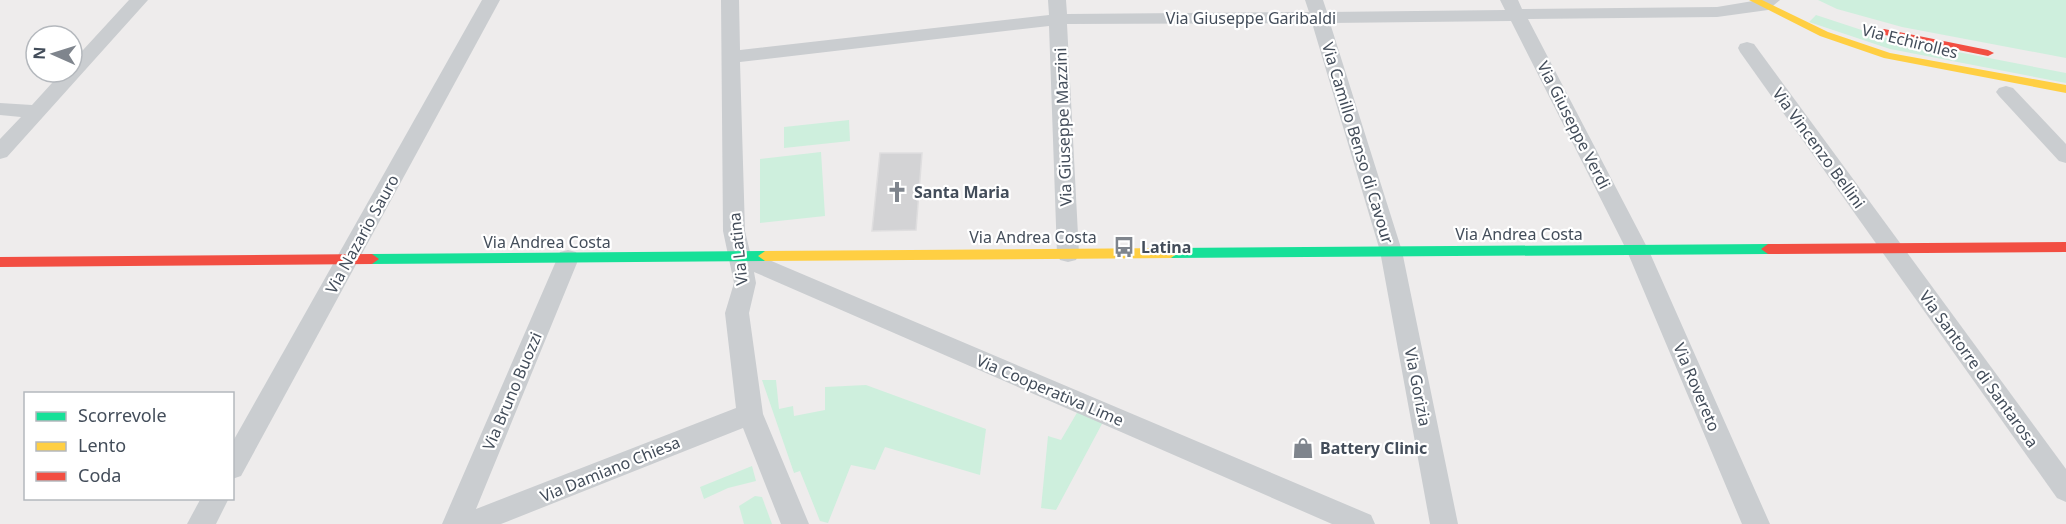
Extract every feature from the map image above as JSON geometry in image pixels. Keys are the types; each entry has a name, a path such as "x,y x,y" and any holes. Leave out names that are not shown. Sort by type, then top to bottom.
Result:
{"street":[{"path":"0,152 139,0"},
{"name":"Via Nazario Sauro","path":"234,464 491,0"},
{"name":"Via Latina","path":"730,0 734,231 745,283 737,313 750,414 795,524"},
{"path":"1692,0 1706,12"},
{"name":"Via Giuseppe Garibaldi","path":"731,57 1058,9 1513,8 1706,12 1762,2"},
{"name":"Via Echirolles","path":"1762,2 1824,34 1888,56 2066,89"},
{"name":"Via Giuseppe Verdi","path":"1513,8 1638,251"},
{"name":"Via Giuseppe Mazzini","path":"1058,9 1068,254"},
{"name":"Via Camillo Benso di Cavour","path":"1317,9 1391,251"},
{"name":"Via Echirolles","path":"1867,28 1997,55"},
{"name":"Via Vincenzo Bellini","path":"1747,48 1892,247"},
{"path":"2006,93 2066,156"},
{"path":"0,109 37,112"},
{"name":"Via Santorre di Santarosa","path":"1892,247 2066,490"},
{"name":"Via Andrea Costa","path":"0,262 2066,247"},
{"name":"Via Gorizia","path":"1391,251 1444,524"},
{"name":"Via Rovereto","path":"1638,251 1756,524"},
{"name":"Via Cooperativa Lime","path":"739,256 1361,524"},
{"name":"Via Bruno Buozzi","path":"456,524 568,258"},
{"name":"Via Damiano Chiesa","path":"470,524 750,414"},
{"path":"201,524 215,500"}],"green space":[{"path":"1818,0 2066,0 2066,58 1902,27 1837,9"},
{"path":"1816,15 1886,38 2066,73 2066,83 1890,49 1809,22"},
{"path":"849,120 850,141 784,148 784,127"},
{"path":"821,152 825,216 760,223 760,159"},
{"path":"762,380 776,380 779,409 793,406 794,416 825,410 825,387 866,385 986,429 980,475 885,447 875,470 851,465 828,523 820,521 800,471 794,473"},
{"path":"1078,411 1103,422 1056,510 1041,508 1048,436 1061,440"},
{"path":"752,466 756,481 728,488 704,499 700,487"},
{"path":"755,496 762,497 772,524 744,524 739,506"}],"building":[{"name":"Santa Maria","path":"880,153 922,153 916,230 872,231"}],"traffic: fast":[{"path":"1171,253 1768,249"},
{"path":"372,259 765,256"}],"traffic: slow":[{"path":"1754,0 1824,34 1888,56 2066,89"},
{"path":"765,256 1171,253"}],"traffic: jam":[{"path":"1884,32 1988,53"},
{"path":"1768,249 2066,247"},
{"path":"0,262 372,259"}],"place":[{"name":"Santa Maria","path":"897,192"},
{"name":"Latina","path":"1124,247"},
{"name":"Battery Clinic","path":"1303,448"}]}
